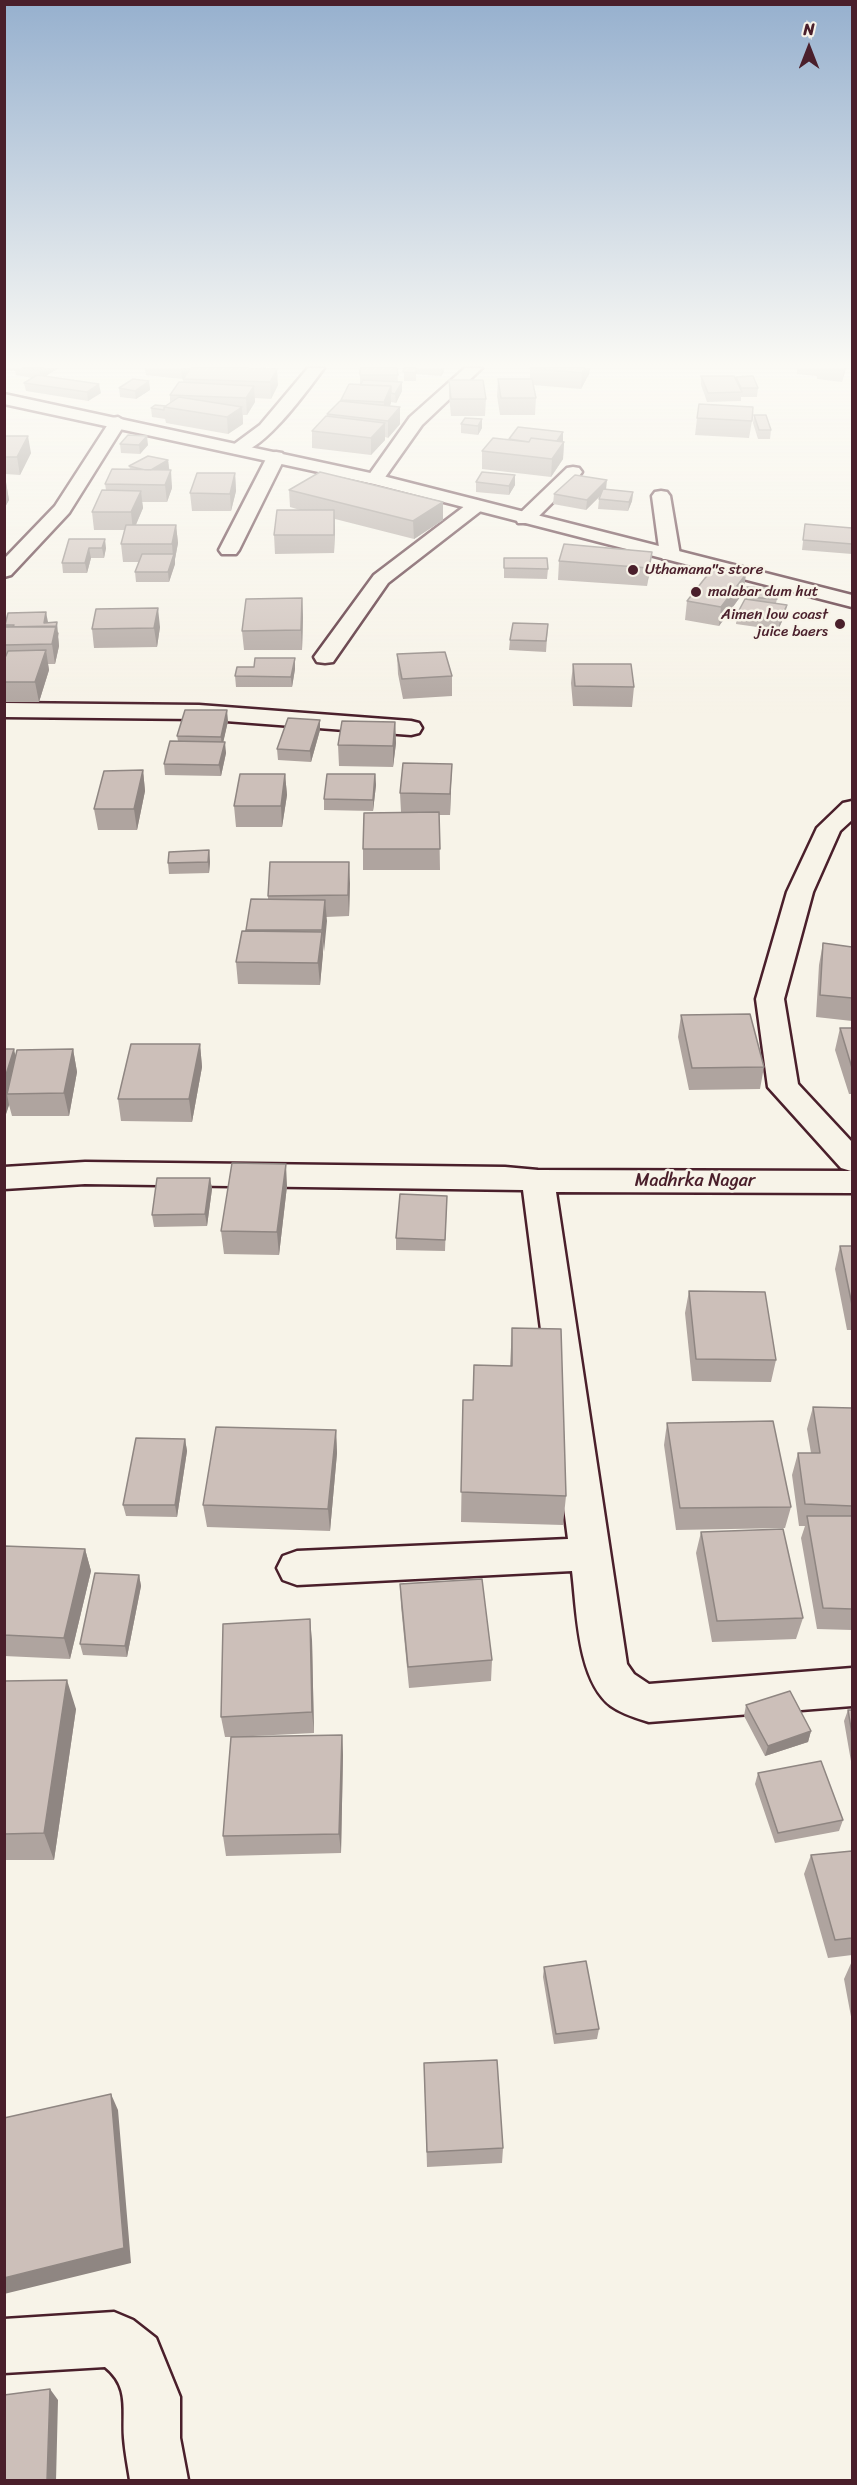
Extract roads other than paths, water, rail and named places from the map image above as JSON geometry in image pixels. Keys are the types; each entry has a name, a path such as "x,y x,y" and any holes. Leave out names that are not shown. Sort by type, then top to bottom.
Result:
{"street":[{"path":"4,571 62,509 78,484"},
{"path":"229,550 262,484"},
{"path":"394,484 852,601"},
{"path":"525,519 561,484"},
{"path":"661,496 670,555"},
{"path":"325,657 381,579 476,506"},
{"path":"4,710 199,712 411,728"},
{"path":"852,808 829,828 800,892 770,999 783,1087 852,1161"},
{"name":"Madhrka Nagar","path":"4,1178 85,1173 505,1178 538,1181 852,1182"},
{"path":"538,1181 609,1674 621,1690 633,1700 649,1703 852,1687"},
{"path":"297,1568 590,1554"},
{"path":"4,2346 114,2339 137,2357 152,2397 152,2438 159,2481"}],"place":[{"name":"Uthamana\"s store","path":"633,570"},
{"name":"malabar dum hut","path":"696,592"},
{"name":"Aimen low coast juice baers","path":"840,624"}]}
